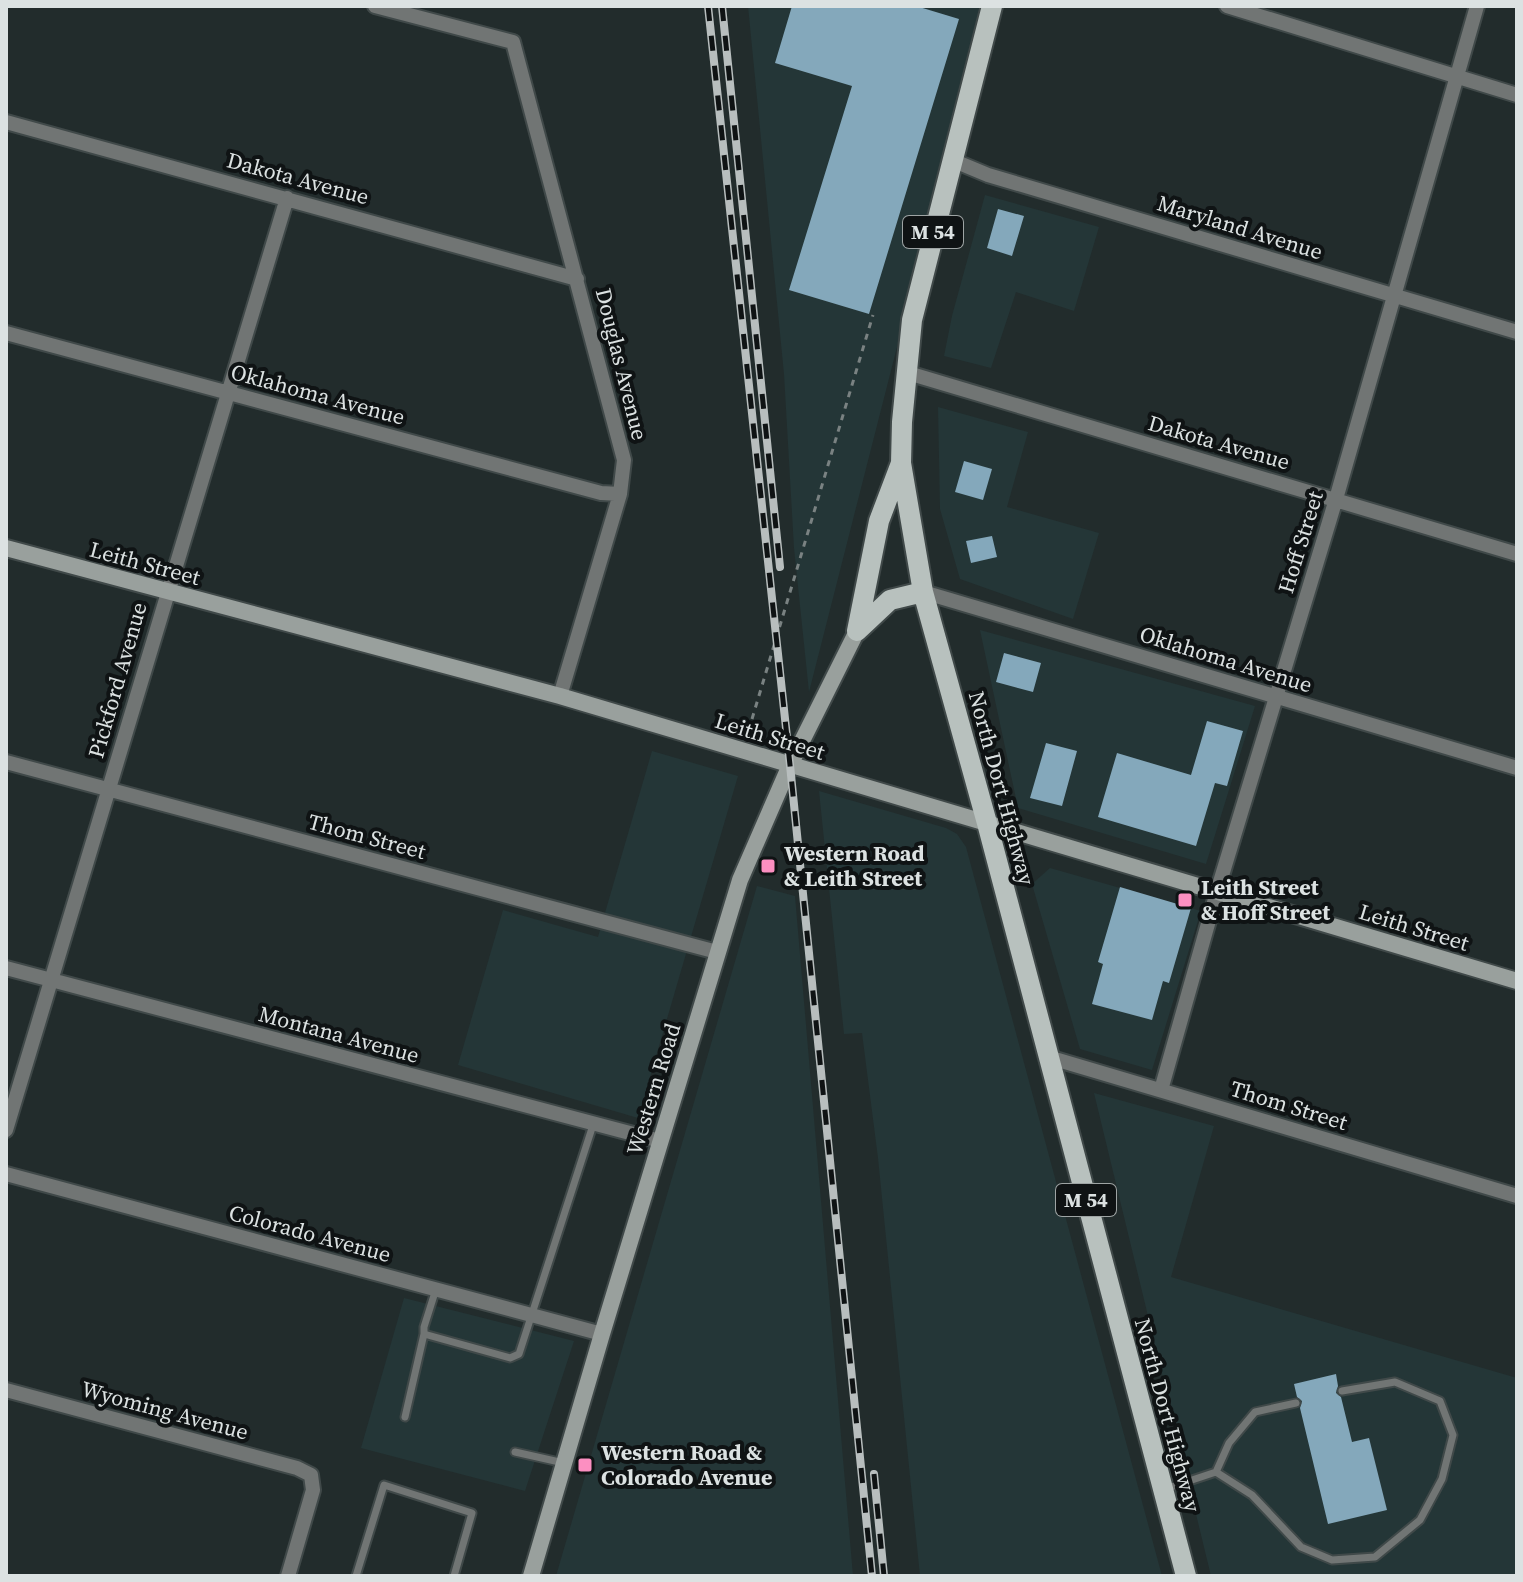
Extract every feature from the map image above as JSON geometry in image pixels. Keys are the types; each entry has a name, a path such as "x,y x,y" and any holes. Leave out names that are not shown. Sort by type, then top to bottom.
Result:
{"main road":[{"name":"North Dort Highway","path":"992,6 912,320 901,463 923,592 1186,1576"},
{"path":"857,631 879,521 901,463"},
{"path":"857,631 890,600 923,592"}],"street":[{"name":"Douglas Avenue","path":"375,6 513,42 577,279 624,460 620,494 560,696"},
{"name":"Hoff Street","path":"1161,1090 1217,892 1336,499 1477,6"},
{"path":"1233,7 1517,95"},
{"name":"Dakota Avenue","path":"6,122 577,279"},
{"name":"Maryland Avenue","path":"952,160 988,175 1517,332"},
{"name":"Pickford Avenue","path":"6,1130 287,198"},
{"name":"Oklahoma Avenue","path":"6,333 601,493 620,494"},
{"name":"Dakota Avenue","path":"908,373 1517,554"},
{"name":"Leith Street","path":"6,548 560,696 1517,981"},
{"name":"Oklahoma Avenue","path":"923,592 1517,768"},
{"name":"Western Road","path":"531,1576 717,952 749,856 790,765 857,631"},
{"name":"Thom Street","path":"6,762 717,952"},
{"name":"Montana Avenue","path":"6,968 660,1141"},
{"name":"Thom Street","path":"1048,1057 1517,1196"},
{"name":"Colorado Avenue","path":"6,1174 602,1334"},
{"name":"Wyoming Avenue","path":"6,1390 297,1468 311,1475 313,1490 288,1576"}],"lane":[{"path":"424,1334 510,1358 517,1357 533,1316 593,1125"},
{"path":"405,1417 424,1327 436,1289"},
{"path":"1216,1472 1252,1495 1301,1547 1332,1560 1375,1557 1420,1520 1442,1479 1453,1435 1440,1401 1395,1382 1342,1391"},
{"path":"1163,1490 1216,1472 1229,1443 1255,1412 1296,1403"},
{"path":"515,1452 564,1463"},
{"path":"356,1576 384,1485 472,1513 454,1576"}],"path":[{"path":"752,719 873,315"}],"shaded area":[{"path":"748,6 984,6 809,692 794,548 784,374"},
{"path":"985,195 1099,227 1074,311 1016,292 991,368 944,356"},
{"path":"938,407 1028,432 1007,507 1099,533 1073,619 960,579 940,509"},
{"path":"980,630 1255,706 1206,864 1018,808"},
{"path":"652,751 738,776 638,1118 458,1065 503,910 598,937"},
{"path":"819,791 946,828 957,834 966,847 1162,1576 920,1576 878,1158 862,1033 844,1034"},
{"path":"1050,868 1201,911 1152,1070 1080,1049 1032,884"},
{"path":"757,886 795,896 853,1576 556,1576"},
{"path":"1094,1093 1214,1126 1171,1277 1517,1378 1517,1576 1211,1576"},
{"path":"404,1298 574,1341 525,1491 361,1448"}],"building":[{"path":"792,6 916,6 959,19 869,314 789,290 852,86 775,63"},
{"path":"998,209 1024,216 1012,256 987,248"},
{"path":"964,461 992,469 983,500 955,492"},
{"path":"992,536 997,557 971,563 966,541"},
{"path":"1004,653 1041,663 1033,692 996,682"},
{"path":"1207,721 1243,731 1227,786 1215,783 1196,846 1098,817 1117,753 1191,775"},
{"path":"1046,743 1077,751 1062,806 1030,798"},
{"path":"1120,887 1191,908 1169,983 1163,981 1152,1020 1092,1004 1103,964 1098,962"},
{"path":"1336,1374 1336,1393 1341,1397 1352,1442 1369,1438 1387,1510 1328,1524 1300,1408 1302,1401 1297,1397 1294,1384"}],"railway":[{"path":"708,6 790,765 872,1576"},
{"path":"722,6 780,567"},
{"path":"874,1474 884,1576"}],"place":[{"name":"Western Road & Leith Street","path":"768,866"},
{"name":"Leith Street & Hoff Street","path":"1185,900"},
{"name":"Western Road & Colorado Avenue","path":"585,1465"}]}
